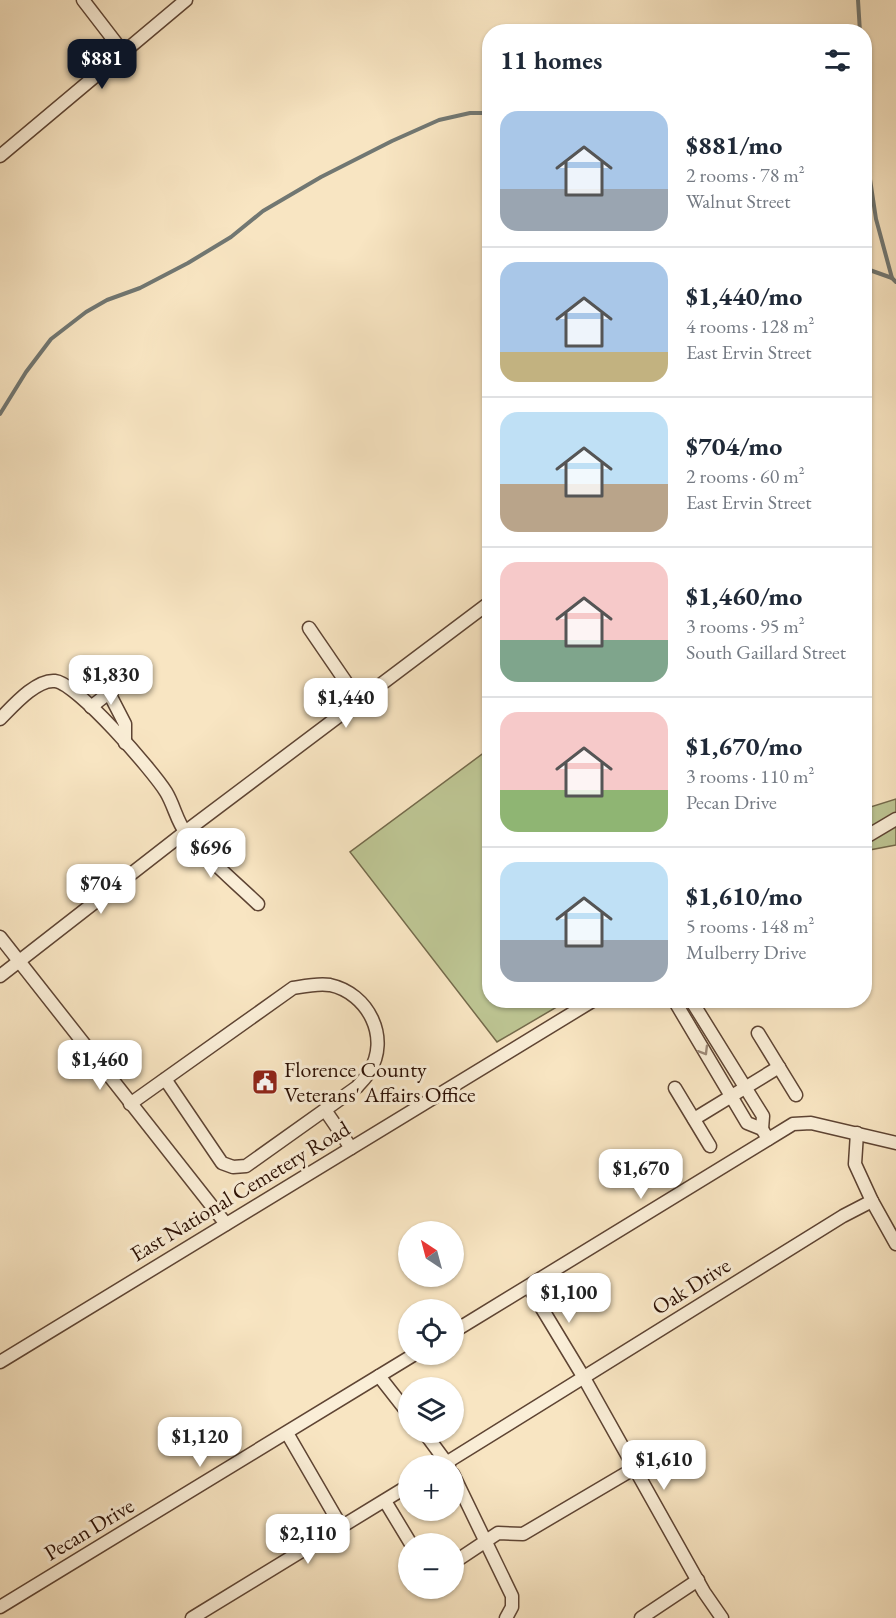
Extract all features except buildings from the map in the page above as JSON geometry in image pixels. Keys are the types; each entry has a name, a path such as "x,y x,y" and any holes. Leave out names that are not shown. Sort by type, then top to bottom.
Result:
{"street":[{"path":"83,0 123,52"},
{"path":"0,156 186,0"},
{"path":"0,976 185,832 482,608"},
{"path":"309,628 359,700"},
{"path":"92,707 135,672"},
{"path":"0,719 34,687 44,682 54,680 80,694 154,774 171,800 185,832 258,904"},
{"path":"109,693 125,724 125,743"},
{"path":"872,833 896,819"},
{"path":"0,937 226,1224"},
{"path":"130,1104 165,1079 293,988 310,984 341,988 355,996 374,1020 377,1052 370,1072 357,1087 246,1166 233,1167 222,1163 165,1079"},
{"name":"East National Cemetery Road","path":"0,1362 581,1008"},
{"path":"679,1008 747,1123 765,1134"},
{"path":"696,1008 763,1116 765,1134"},
{"path":"758,1033 796,1095"},
{"path":"694,1119 778,1067"},
{"path":"675,1088 710,1146"},
{"path":"325,1110 351,1148"},
{"path":"464,1325 529,1287 765,1134 802,1122 896,1143"},
{"path":"857,1133 855,1164 896,1244"},
{"name":"Oak Drive","path":"460,1455 843,1216 872,1201"},
{"path":"529,1287 722,1618"},
{"name":"Pecan Drive","path":"0,1608 398,1364"},
{"path":"379,1376 398,1400"},
{"path":"287,1433 342,1527"},
{"path":"464,1556 498,1533 523,1534 634,1468"},
{"path":"192,1618 398,1493"},
{"path":"464,1497 512,1596 512,1607 506,1618"},
{"path":"386,1501 405,1533"},
{"path":"641,1618 698,1580"}],"green space":[{"path":"482,754 482,1008 555,1008 497,1042 350,852"},
{"path":"896,799 896,845 872,850 872,806"}],"waterway":[{"path":"858,0 860,24"},
{"path":"0,414 26,372 51,339 86,312 188,263 231,237 263,211 321,177 392,141 439,120 470,113 482,113"},
{"path":"872,192 876,219 892,278 896,282"},
{"path":"872,271 892,278"}],"place":[{"name":"Florence County Veterans' Affairs Office","path":"265,1082"}]}
